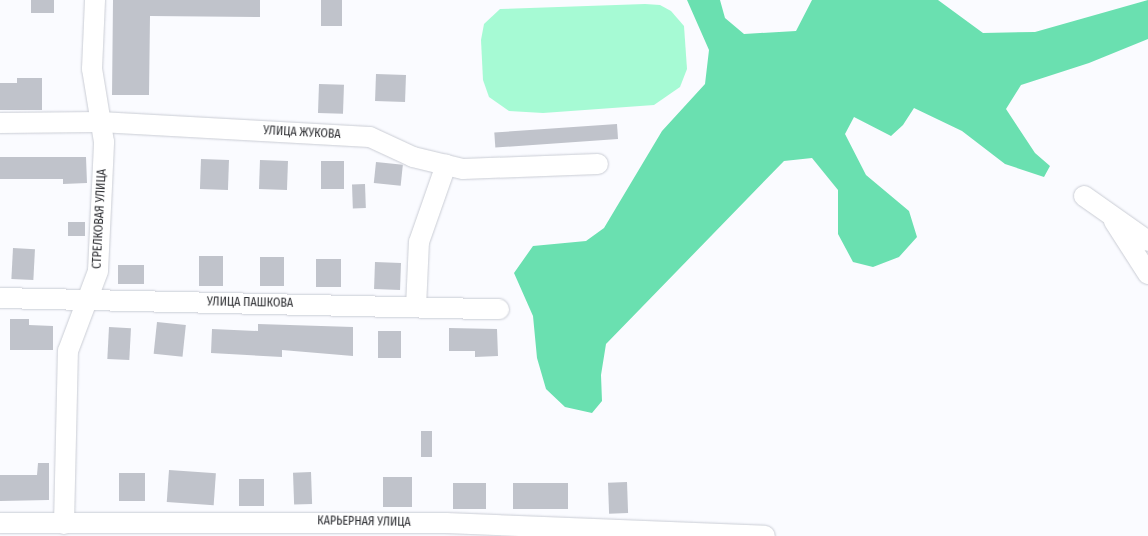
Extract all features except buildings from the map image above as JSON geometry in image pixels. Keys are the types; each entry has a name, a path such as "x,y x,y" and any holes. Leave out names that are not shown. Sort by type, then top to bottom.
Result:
{"street":[{"name":"СТРЕЛКОВАЯ УЛИЦА","path":"64,524 68,351 85,299 98,271 104,142 92,69 95,0"},
{"name":"УЛИЦА ЖУКОВА","path":"0,123 100,122 370,137 413,157 463,169 598,164"},
{"path":"416,307 419,242 446,165"},
{"path":"1084,196 1148,241"},
{"path":"1109,214 1148,274"},
{"name":"УЛИЦА ПАШКОВА","path":"0,298 499,309"},
{"name":"КАРЬЕРНАЯ УЛИЦА","path":"0,523 64,524 273,520 446,523 765,536"}],"green space":[{"path":"687,0 720,0 725,18 744,34 796,31 812,0 938,0 983,33 1035,32 1148,0 1148,39 1089,63 1021,85 1006,109 1035,153 1050,166 1044,177 1005,164 962,131 914,108 903,125 891,136 854,117 845,134 866,175 909,211 917,237 899,257 873,267 853,262 838,234 838,190 812,158 784,161 606,344 601,375 602,401 592,413 565,407 546,389 537,358 533,316 514,273 533,246 586,241 604,228 662,131 705,84 709,50"},
{"path":"660,5 671,11 684,26 687,69 680,87 654,105 543,113 509,111 489,97 483,80 481,40 484,24 500,9"}]}
